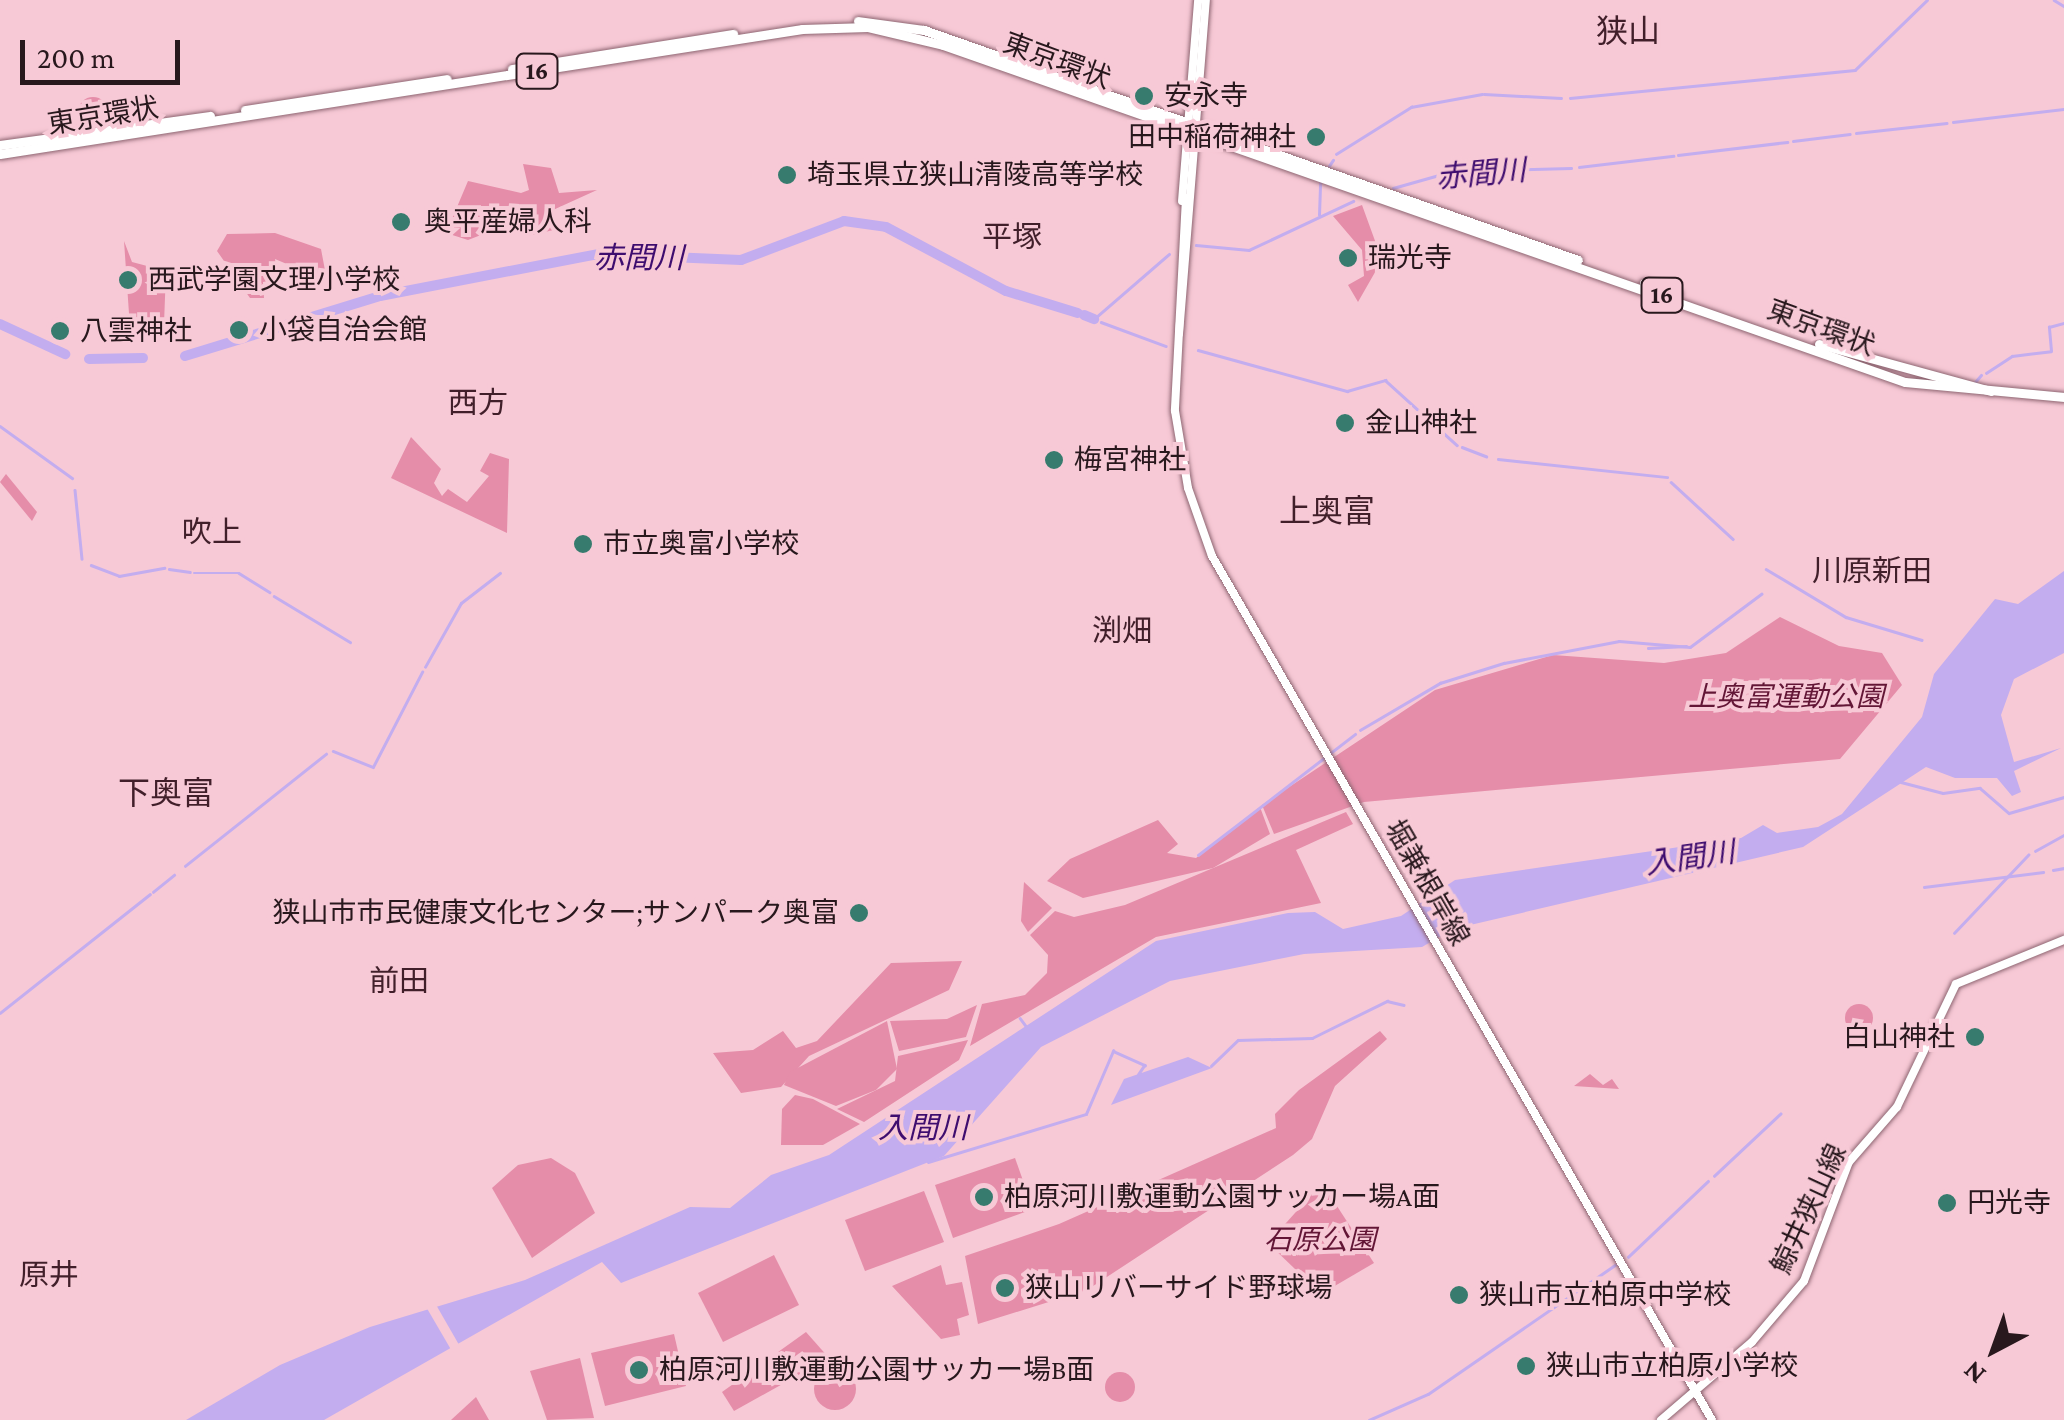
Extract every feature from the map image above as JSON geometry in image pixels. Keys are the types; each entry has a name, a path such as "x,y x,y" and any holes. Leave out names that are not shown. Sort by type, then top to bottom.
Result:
{"highway":[{"name":"東京環状","path":"0,145 840,20 924,30 1192,128"},
{"name":"東京環状","path":"0,154 840,26 921,37 1896,371 1977,390 2064,394"}],"main road":[{"path":"1192,128 1198,0"},
{"path":"1192,128 1206,0"},
{"name":"堀兼根岸線","path":"1192,128 1176,346 1178,440 1196,515 1310,726 1712,1420"},
{"name":"堀兼根岸線","path":"1176,335 1188,198"},
{"name":"鯨井狭山線","path":"1661,1420 1804,1282 1849,1162 1897,1107 1948,994 1970,974 2064,940"}],"green space":[{"path":"93,97 104,101 108,112 104,123 93,127 82,123 78,112 82,101"},
{"path":"523,164 551,168 559,193 597,190 553,210 558,229 527,236 524,221 533,215 468,240 446,233 468,181 521,193 529,190"},
{"path":"1362,205 1382,260 1358,302 1348,285 1364,276 1362,250 1333,216"},
{"path":"275,233 321,249 327,281 275,259 277,279 263,282 264,298 250,298 217,251 227,234"},
{"path":"124,241 132,262 166,271 164,324 130,328"},
{"path":"411,437 441,469 434,483 442,496 448,489 467,502 489,476 480,471 490,453 509,459 507,533 391,478"},
{"path":"6,474 37,512 32,521 0,482"},
{"name":"上奥富運動公園","path":"1780,617 1839,646 1882,653 1902,685 1840,759 1364,802 1274,834 1262,805 1435,690 1553,655 1664,663 1726,653"},
{"path":"1260,807 1270,834 1213,868 1083,898 1047,881 1070,859 1158,820 1178,844 1167,853 1196,858"},
{"path":"1346,812 1353,824 1296,850 1321,903 1156,937 970,1046 982,1004 1025,995 1047,973 1048,955 1030,935 1055,911 1074,917 1125,905"},
{"path":"1024,882 1052,908 1028,932 1021,921"},
{"path":"962,961 949,990 809,1056 781,1087 741,1093 713,1053 753,1050 783,1031 796,1048 817,1041 891,963"},
{"path":"1859,1004 1869,1008 1873,1018 1869,1028 1859,1032 1849,1028 1845,1018 1849,1008"},
{"path":"977,1005 966,1037 899,1051 890,1021 947,1019"},
{"path":"887,1021 897,1069 876,1090 836,1106 784,1085 790,1072"},
{"path":"1380,1031 1387,1039 1335,1086 1312,1139 1293,1155 1087,1290 978,1324 965,1256 1059,1224 1276,1128 1275,1114 1299,1090"},
{"path":"968,1040 959,1060 864,1122 837,1109 895,1081 898,1056"},
{"path":"1590,1074 1603,1085 1612,1079 1619,1089 1574,1086"},
{"path":"795,1095 813,1099 860,1124 823,1145 781,1145 782,1109"},
{"path":"551,1158 575,1173 595,1213 532,1258 492,1188 518,1165"},
{"name":"柏原河川敷運動公園サッカー場A面","path":"1015,1158 1033,1209 953,1238 935,1185"},
{"name":"石原公園","path":"1322,1183 1374,1263 1321,1294 1268,1243"},
{"path":"924,1191 944,1242 865,1271 845,1220"},
{"path":"774,1255 799,1305 723,1342 698,1293"},
{"path":"941,1265 946,1285 962,1282 969,1315 957,1319 960,1335 941,1339 892,1286"},
{"path":"806,1332 829,1358 734,1411 722,1392"},
{"name":"柏原河川敷運動公園サッカー場B面","path":"674,1334 686,1386 605,1406 591,1353"},
{"path":"580,1358 594,1418 547,1420 530,1371"},
{"path":"835,1368 850,1374 856,1389 850,1404 835,1410 820,1404 814,1389 820,1374"},
{"path":"1120,1372 1131,1376 1135,1387 1131,1398 1120,1402 1109,1398 1105,1387 1109,1376"},
{"path":"476,1397 489,1420 451,1420"}],"water":[{"name":"入間川","path":"2064,571 2064,653 2014,679 2001,715 2014,762 2061,748 2014,771 2021,792 2012,796 1997,778 1955,778 1926,767 1803,847 1453,929 1422,947 1304,954 1170,981 1041,1047 944,1156 621,1283 602,1262 324,1420 186,1420 280,1365 370,1327 525,1280 690,1207 730,1208 771,1175 829,1155 1156,941 1288,913 1315,912 1343,929 1401,916 1455,880 1741,838 1763,825 1777,833 1818,827 1842,814 1922,717 1934,674 1995,599 2018,604"},
{"path":"1188,1057 1212,1068 1111,1105 1124,1079"}],"pier":[{"path":"435,1303 462,1350 453,1353 425,1305"}],"waterway":[{"path":"1570,98 1855,70 1927,0"},
{"path":"2054,0 2064,6"},
{"path":"1336,154 1411,107 1482,94"},
{"path":"1484,94 1561,98"},
{"name":"赤間川","path":"1953,122 2064,109"},
{"name":"赤間川","path":"1856,133 1946,123"},
{"name":"赤間川","path":"1793,141 1850,134"},
{"name":"赤間川","path":"1678,155 1787,142"},
{"name":"赤間川","path":"1579,167 1673,156"},
{"path":"1329,166 1333,160"},
{"name":"赤間川","path":"1393,188 1453,171 1571,168"},
{"path":"1319,215 1320,183"},
{"name":"赤間川","path":"1196,245 1249,250 1353,201"},
{"name":"赤間川","path":"185,356 380,296 599,254 741,260 844,221 886,227 1006,291 1078,313"},
{"name":"赤間川","path":"1094,319 1169,254"},
{"name":"赤間川","path":"1084,315 1094,319"},
{"path":"1101,322 1166,346"},
{"path":"1986,373 2012,356 2051,351 2049,327 2064,323"},
{"name":"赤間川","path":"0,324 65,354"},
{"path":"1198,350 1347,391 1385,380 1457,445"},
{"name":"赤間川","path":"89,359 143,358"},
{"path":"1975,382 1981,375"},
{"path":"0,426 72,478"},
{"path":"1462,447 1486,456"},
{"path":"1498,459 1667,477"},
{"path":"1671,482 1733,539"},
{"path":"75,490 82,559"},
{"path":"91,565 119,576 164,568"},
{"path":"169,569 190,572"},
{"path":"1766,569 1846,617 1922,640"},
{"path":"194,573 239,573 269,592"},
{"path":"425,667 461,603 500,573"},
{"path":"1360,730 1440,683 1504,663 1619,641 1690,647 1761,594"},
{"path":"274,596 350,642"},
{"path":"1648,648 1686,646"},
{"path":"333,751 373,767 422,672"},
{"path":"1198,855 1355,734"},
{"path":"185,866 326,754"},
{"path":"1901,782 1943,793 1980,788 2009,813 2064,797"},
{"path":"2035,851 2064,835"},
{"path":"1954,933 2028,855"},
{"path":"2053,870 2064,868"},
{"path":"1924,887 2043,872"},
{"path":"153,892 174,875"},
{"path":"0,1013 150,894"},
{"path":"1211,1066 1238,1040 1312,1038 1387,1001 1404,1005"},
{"path":"1020,1018 1026,1026"},
{"path":"928,1162 1086,1114 1113,1051 1145,1065 1139,1074"},
{"path":"1714,1176 1780,1114"},
{"path":"1628,1257 1708,1181"},
{"path":"1369,1420 1428,1394 1615,1265"}],"place":[{"name":"安永寺","path":"1144,96"},
{"name":"田中稲荷神社","path":"1316,137"},
{"name":"埼玉県立狭山清陵高等学校","path":"787,175"},
{"name":"奥平産婦人科","path":"401,222"},
{"name":"瑞光寺","path":"1348,258"},
{"name":"西武学園文理小学校","path":"128,280"},
{"name":"小袋自治会館","path":"239,330"},
{"name":"八雲神社","path":"60,331"},
{"name":"金山神社","path":"1345,423"},
{"name":"梅宮神社","path":"1054,460"},
{"name":"市立奥富小学校","path":"583,544"},
{"name":"狭山市市民健康文化センター;サンパーク奥富","path":"859,913"},
{"name":"白山神社","path":"1975,1037"},
{"name":"柏原河川敷運動公園サッカー場A面","path":"984,1197"},
{"name":"円光寺","path":"1947,1203"},
{"name":"狭山リバーサイド野球場","path":"1005,1288"},
{"name":"狭山市立柏原中学校","path":"1459,1295"},
{"name":"狭山市立柏原小学校","path":"1526,1366"},
{"name":"柏原河川敷運動公園サッカー場B面","path":"639,1370"}],"district":[{"name":"狭山","path":"1628,31"},
{"name":"平塚","path":"1012,237"},
{"name":"西方","path":"478,403"},
{"name":"上奥富","path":"1327,511"},
{"name":"吹上","path":"212,532"},
{"name":"川原新田","path":"1872,571"},
{"name":"渕畑","path":"1122,631"},
{"name":"下奥富","path":"166,793"},
{"name":"前田","path":"399,981"},
{"name":"原井","path":"49,1275"}]}
